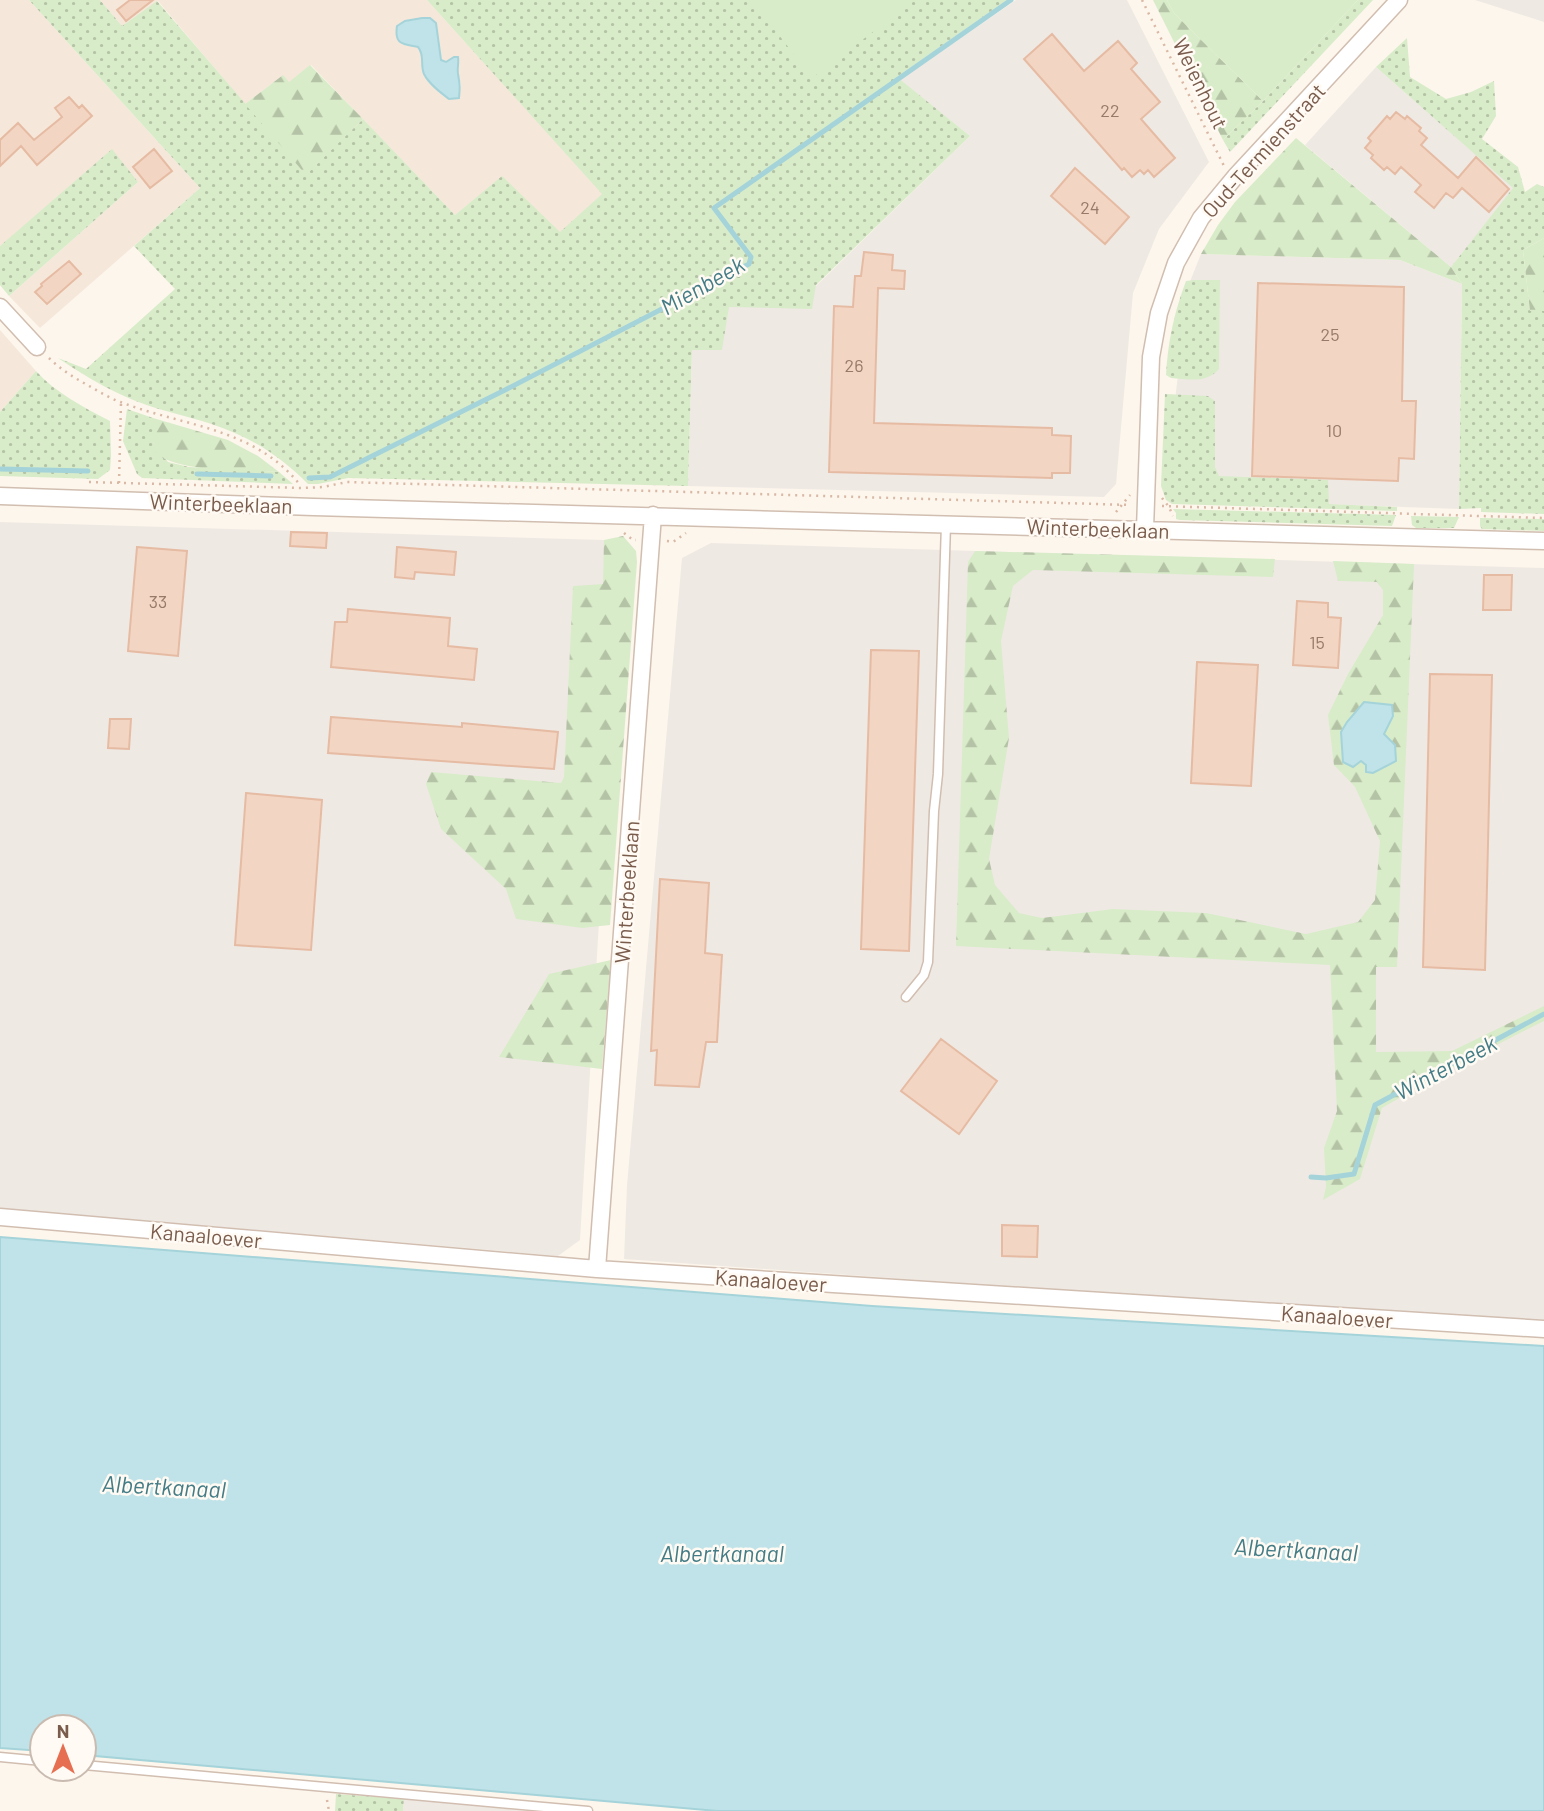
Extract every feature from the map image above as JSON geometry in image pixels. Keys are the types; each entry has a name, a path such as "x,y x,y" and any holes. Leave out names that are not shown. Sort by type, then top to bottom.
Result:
{"street":[{"name":"Oud-Termienstraat","path":"1145,529 1151,357 1159,313 1176,263 1201,218 1235,177 1399,0"},
{"path":"0,307 37,347"},
{"name":"Winterbeeklaan","path":"0,496 1544,541"},
{"name":"Winterbeeklaan","path":"597,1269 653,515"},
{"name":"Kanaaloever","path":"0,1217 597,1269 1544,1329"}],"lane":[{"path":"906,997 924,975 928,962 938,774 946,524"},
{"path":"0,1757 28,1760"},
{"path":"98,1766 588,1811"}],"path":[{"name":"Weienhout","path":"1142,0 1224,166 1235,177"},
{"path":"53,362 76,379 121,403 226,433 265,453 289,471 302,488"},
{"path":"119,499 121,403"},
{"path":"103,482 302,488 347,482 1132,505"},
{"path":"1114,519 1121,505 1133,492"},
{"path":"1160,496 1169,506 1173,520"},
{"path":"1157,506 1544,518"}],"shaded area":[{"path":"0,0 29,0 200,188 40,328 9,296 138,182 0,246"},
{"path":"100,0 427,0 603,194 560,233 502,177 455,215 311,65 289,83 282,76 245,104 158,1 122,26","holes":["422,18 441,60 446,62 454,57 459,61 461,85 458,98 449,99 429,81 422,62 422,52 418,46 403,45 397,27 405,21"]},
{"path":"1016,0 1127,0 1209,162 1159,229 1133,293 1116,484 1104,497 688,486 692,350 729,307 816,286 970,136 900,80"},
{"path":"1475,0 1544,0 1544,22"},
{"path":"1376,67 1514,188 1451,267 1305,145"},
{"path":"1201,254 1400,260 1462,284 1459,509 1174,499 1170,441 1189,284"},
{"path":"0,330 36,371 0,412"},
{"path":"0,522 604,540 615,561 599,922 580,1240 558,1256 0,1208"},
{"path":"711,543 1544,568 1544,1320 1201,1300 624,1259 627,1185 682,558"},
{"path":"404,1799 529,1811 403,1811"}],"green space":[{"path":"29,0 100,0 122,26 157,1 306,174 363,119 455,215 502,176 560,232 602,194 427,0 1007,0 897,77 970,136 816,285 812,309 729,307 722,350 692,350 688,486 348,478 308,484 275,456 247,438 124,396 90,379 58,358 86,369 175,289 134,246 200,188"},
{"path":"752,0 915,0 812,78"},
{"path":"1153,0 1167,0 1174,13 1263,101 1223,140"},
{"path":"1167,0 1358,0 1263,101 1174,13"},
{"path":"1358,0 1373,0 1230,152 1223,140"},
{"path":"1407,38 1410,77 1446,99 1471,92 1494,81 1496,116 1482,139 1518,167 1525,192 1537,184 1544,187 1544,238 1523,250 1530,311 1544,311 1544,514 1481,512 1481,508 1459,509 1462,284 1451,267 1513,188 1376,67"},
{"path":"310,65 363,119 306,175 245,104 283,75 289,82"},
{"path":"1296,138 1451,267 1462,284 1400,260 1201,254 1235,202"},
{"path":"112,149 138,182 9,296 0,285 0,246"},
{"path":"1544,238 1544,311 1530,311 1523,250"},
{"path":"1220,280 1219,369 1203,379 1171,378 1166,375 1175,316 1186,281"},
{"path":"36,371 61,393 110,421 110,470 98,479 0,476 0,412"},
{"path":"1165,394 1208,396 1215,401 1215,467 1219,476 1328,480 1329,504 1397,507 1397,511 1172,504 1166,500 1161,486"},
{"path":"127,409 153,418 153,443 168,462 189,467 279,472 293,484 142,478 137,474 123,441"},
{"path":"153,418 228,440 258,456 279,472 216,470 169,461 157,455 153,443"},
{"path":"1173,509 1396,515 1392,526 1180,520 1176,519"},
{"path":"1411,516 1459,517 1454,528 1416,528 1412,525"},
{"path":"1480,518 1544,519 1544,531 1482,529"},
{"path":"623,536 636,551 637,562 610,925 582,928 516,919 506,889 441,829 426,784 431,772 561,783 564,777 573,586 603,584 604,540"},
{"path":"975,551 1275,559 1273,577 1033,570 1013,586 1001,641 1009,738 989,859 995,885 1019,913 1042,918 1113,909 1206,913 1306,934 1358,922 1375,900 1380,841 1355,787 1334,765 1328,715 1348,674 1383,615 1383,590 1377,582 1338,581 1333,561 1414,564 1397,967 1376,967 1376,1052 1452,1051 1544,1006 1544,1021 1457,1065 1382,1108 1360,1179 1323,1200 1326,1187 1324,1148 1337,1111 1330,965 956,946 968,562","holes":["1393,716 1366,765 1361,761"]},
{"path":"611,960 602,1069 499,1057 549,974"},
{"path":"336,1794 404,1799 403,1811 335,1811"}],"water":[{"path":"430,18 436,23 441,60 446,62 458,57 459,98 449,99 435,88 424,74 418,47 398,40 397,26 405,21"},
{"path":"1364,702 1392,705 1393,716 1384,734 1395,745 1396,761 1373,773 1366,772 1366,765 1361,761 1353,767 1343,762 1341,732"},
{"name":"Albertkanaal","path":"0,1237 872,1306 1544,1346 1544,1811 717,1811 98,1756 98,1713 28,1713 28,1750 0,1748"}],"building":[{"path":"130,0 153,0 126,21 117,10"},
{"path":"1052,34 1084,71 1118,41 1137,63 1131,69 1160,102 1141,119 1175,158 1154,177 1148,170 1144,174 1140,170 1132,177 1124,168 1122,170 1024,59"},
{"path":"69,97 79,108 82,105 92,116 37,165 21,146 0,166 0,140 18,123 34,140 62,117 55,108"},
{"path":"1396,112 1405,119 1407,116 1421,128 1419,131 1427,138 1421,145 1458,178 1476,157 1509,189 1489,212 1462,188 1453,198 1446,193 1434,208 1415,192 1421,185 1401,167 1395,174 1387,167 1384,170 1365,148 1371,141 1368,138 1387,116 1390,119"},
{"path":"154,149 172,171 150,188 133,167"},
{"path":"1075,168 1129,217 1105,244 1051,196"},
{"path":"864,252 893,255 892,270 905,271 904,289 878,288 874,423 1052,428 1052,435 1071,436 1070,473 1052,473 1052,478 829,472 834,306 853,307 855,276 861,276"},
{"path":"69,261 81,274 47,304 35,292"},
{"path":"1258,283 1404,287 1402,401 1416,401 1414,459 1399,458 1398,481 1252,476"},
{"path":"291,532 327,533 326,548 290,546"},
{"path":"137,547 187,551 178,656 128,651"},
{"path":"397,547 456,552 454,575 415,572 414,579 395,577"},
{"path":"1484,575 1512,575 1511,610 1483,610"},
{"path":"1297,601 1328,603 1328,617 1341,618 1338,668 1293,665"},
{"path":"348,609 450,618 448,646 477,649 474,680 331,667 335,622 347,622"},
{"path":"871,650 919,651 909,951 861,949"},
{"path":"1197,662 1258,665 1251,786 1191,783"},
{"path":"1430,674 1492,675 1485,970 1423,967"},
{"path":"331,717 462,727 462,723 558,732 554,769 328,753"},
{"path":"110,719 131,719 129,749 108,748"},
{"path":"246,793 322,800 311,950 235,945"},
{"path":"660,879 709,883 705,953 722,955 717,1042 706,1042 699,1087 655,1085 657,1050 651,1051"},
{"path":"941,1039 997,1081 959,1134 901,1091"},
{"path":"1002,1225 1038,1226 1037,1257 1002,1256"}],"waterway":[{"name":"Mienbeek","path":"309,478 330,477 749,264 751,257 714,208 1011,0"},
{"name":"Mienbeek","path":"0,469 88,471"},
{"name":"Mienbeek","path":"197,474 271,476"},
{"name":"Winterbeek","path":"1311,1177 1354,1174 1375,1105 1544,1014"}]}
